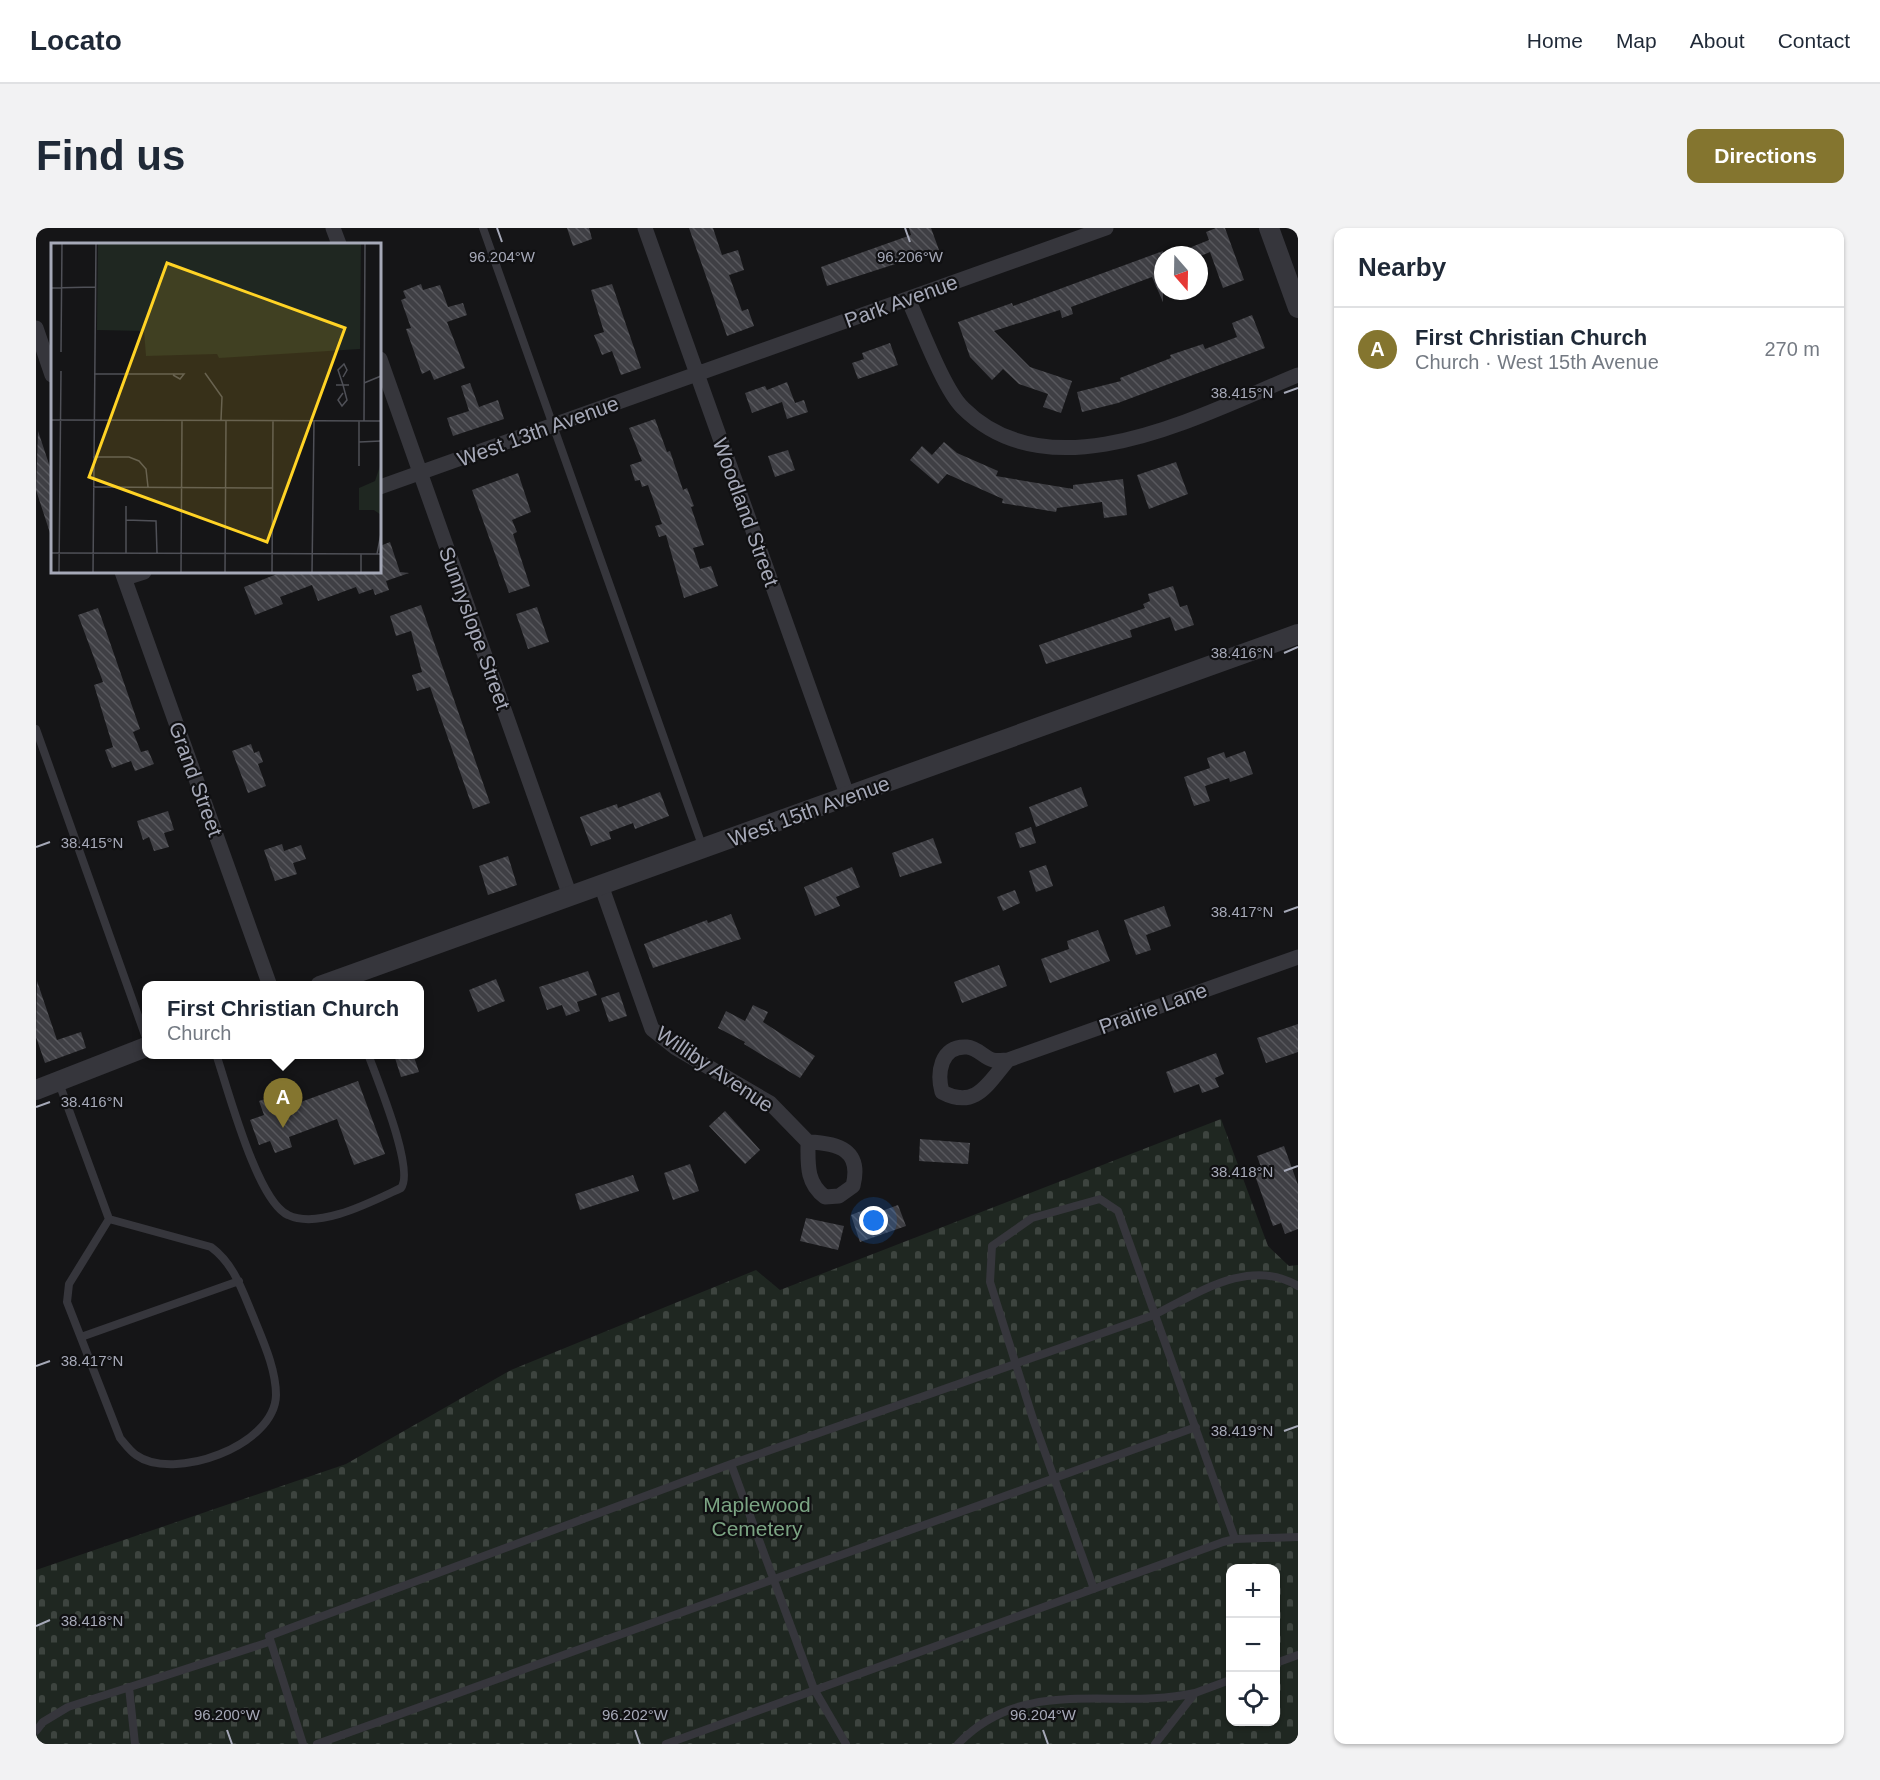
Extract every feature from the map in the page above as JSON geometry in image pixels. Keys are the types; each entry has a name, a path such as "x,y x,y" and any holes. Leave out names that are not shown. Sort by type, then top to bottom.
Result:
{"street":[{"path":"333,228 339,243"},
{"name":"Woodland Street","path":"645,228 848,797"},
{"name":"Park Avenue","path":"697,374 1106,228"},
{"path":"1269,228 1298,308"},
{"path":"908,299 943,375 962,407 993,431 1022,444 1060,450 1095,448 1146,434 1298,375"},
{"path":"36,328 51,372"},
{"name":"Sunnyslope Street","path":"381,362 570,896"},
{"name":"West 13th Avenue","path":"381,487 697,374"},
{"name":"Grand Street","path":"123,575 268,981"},
{"name":"West 15th Avenue","path":"346,981 570,896 1298,634"},
{"name":"Williby Avenue","path":"601,885 652,1029 676,1048 770,1104 808,1142"},
{"name":"Prairie Lane","path":"1008,1060 1298,957"},
{"path":"967,1047 992,1060 1008,1060 982,1091 970,1098 954,1099 942,1092 937,1076 943,1059 952,1050 967,1047"},
{"path":"36,1090 142,1049"}],"lane":[{"path":"483,228 703,848"},
{"path":"36,729 142,1024"},
{"path":"218,1059 260,1183 274,1204 288,1216 307,1219 350,1212 401,1188 405,1182 405,1162 370,1059"},
{"path":"58,1082 109,1219"},
{"path":"1094,1589 1054,1478 990,1282 992,1246 1032,1218 1100,1199 1118,1211 1154,1315 1159,1320 1235,1539"},
{"path":"109,1219 211,1247 225,1257 239,1281 267,1350 276,1394 273,1412 261,1431 234,1449 187,1463 153,1462 136,1456 120,1438 67,1302 69,1284 109,1219"},
{"path":"303,1744 269,1642 269,1636 731,1464 1154,1315 1218,1282 1262,1273 1286,1279 1298,1286"},
{"path":"81,1337 239,1281"},
{"path":"317,1744 1196,1426"},
{"path":"731,1464 814,1689 846,1744"},
{"path":"666,1744 1235,1539 1298,1537"},
{"path":"36,1731 43,1722 68,1707 269,1642"},
{"path":"1280,1661 1298,1655"},
{"path":"958,1744 971,1730 1016,1707 1041,1701 1071,1697 1176,1697 1195,1693 1226,1681"},
{"path":"129,1686 135,1744"},
{"path":"1155,1744 1195,1693"}],"green space":[{"name":"Maplewood Cemetery","path":"1221,1119 1268,1246 1289,1266 1298,1265 1298,1744 36,1744 36,1570 346,1464 511,1370 756,1270 780,1290"}],"building":[{"path":"567,228 589,228 592,239 573,246"},
{"path":"689,228 713,228 722,255 738,250 744,270 729,275 742,311 748,309 754,326 727,336"},
{"path":"909,228 931,228 939,250 827,286 821,267 911,235"},
{"path":"1216,228 1225,228 1244,280 1223,288 1210,252 1208,253 1208,246 1194,246 1209,240 1206,232"},
{"path":"1154,254 1154,282 1152,277 1071,307 1073,314 1062,318 1060,310 994,331 1030,367 1072,381 1061,413 1043,407 1048,394 1019,384 1003,369 992,380 970,357 958,322 1012,303 1013,306"},
{"path":"421,284 423,290 440,285 448,307 463,303 467,315 447,322 465,368 434,380 430,370 422,374 406,329 411,328 401,300 406,298 403,291"},
{"path":"612,284 641,368 621,375 612,351 602,355 594,335 604,332 591,290"},
{"path":"1252,315 1265,348 1118,403 1082,412 1077,392 1121,381 1120,378 1171,358 1170,355 1203,344 1205,349 1237,337 1232,323"},
{"path":"890,343 898,365 858,379 852,363 864,359 862,353"},
{"path":"787,382 795,403 804,400 808,412 787,419 782,402 752,413 745,393 765,386 767,390"},
{"path":"470,383 479,407 498,400 504,419 453,436 447,418 469,411 461,386"},
{"path":"655,419 667,452 670,451 683,490 687,488 694,506 691,507 704,545 693,548 700,569 711,566 718,586 684,598 666,535 659,537 655,526 662,524 648,485 642,487 640,480 635,481 630,465 642,461 629,428"},
{"path":"38,431 51,470 51,533 36,490"},
{"path":"944,442 957,453 998,471 996,476 1073,489 1073,485 1123,479 1127,515 1104,518 1102,502 1057,508 1056,512 1002,503 1003,499 947,474 938,484 910,460 922,446 932,455"},
{"path":"788,450 795,470 775,477 768,456"},
{"path":"1176,462 1188,494 1149,509 1137,475"},
{"path":"518,473 531,512 512,520 517,532 513,534 530,586 509,593 472,490"},
{"path":"390,542 400,572 409,573 386,581 389,590 375,595 373,589 359,594 356,587 318,601 312,585 280,597 283,604 255,615 244,587 279,573 381,573 381,546"},
{"path":"1173,586 1180,607 1187,605 1194,625 1175,631 1170,617 1130,630 1132,637 1046,664 1039,645 1145,608 1143,604 1150,601 1148,594"},
{"path":"421,605 490,803 473,809 430,687 417,691 412,675 422,672 411,631 396,636 390,616"},
{"path":"537,607 549,642 528,649 516,614"},
{"path":"98,608 140,729 133,732 141,752 148,750 154,764 135,771 131,761 112,768 105,750 113,747 94,685 103,682 78,615"},
{"path":"251,744 254,753 259,751 263,762 258,764 266,786 248,793 232,751"},
{"path":"1245,751 1253,774 1230,782 1229,778 1205,786 1210,801 1194,806 1184,777 1210,768 1207,758 1224,752 1226,758"},
{"path":"1081,787 1088,806 1036,827 1029,807"},
{"path":"660,792 669,816 635,829 633,823 609,832 611,839 591,846 580,817 617,804 618,808"},
{"path":"168,811 174,830 164,833 169,847 154,851 149,837 143,840 137,821"},
{"path":"1031,827 1036,843 1020,848 1015,833"},
{"path":"933,838 942,863 900,877 892,853"},
{"path":"282,844 284,851 301,845 306,859 293,863 297,874 275,881 264,850"},
{"path":"508,856 517,885 488,895 479,866"},
{"path":"1046,865 1053,886 1036,892 1029,871"},
{"path":"852,867 860,887 836,897 840,906 815,916 804,887"},
{"path":"1015,890 1020,903 1003,911 997,897"},
{"path":"1164,906 1171,926 1146,935 1151,950 1136,955 1124,920"},
{"path":"731,914 741,939 653,968 644,944 707,920 708,923"},
{"path":"1098,930 1110,961 1050,983 1041,959 1069,949 1067,941"},
{"path":"999,965 1007,986 962,1003 954,982"},
{"path":"588,971 597,995 577,1002 580,1011 566,1016 562,1005 547,1010 539,987"},
{"path":"496,979 505,1001 478,1012 469,990"},
{"path":"37,981 57,1040 81,1032 86,1048 45,1063 36,1037"},
{"path":"619,992 627,1016 609,1022 601,998"},
{"path":"753,1005 768,1012 763,1022 815,1056 800,1078 744,1044 745,1042 718,1028 726,1011 745,1021"},
{"path":"1298,1024 1298,1052 1266,1063 1257,1038"},
{"path":"1216,1053 1224,1074 1215,1078 1219,1087 1202,1093 1199,1084 1174,1093 1166,1072"},
{"path":"395,1059 415,1059 419,1072 401,1077"},
{"path":"358,1081 385,1154 354,1165 337,1119 289,1137 292,1147 275,1153 270,1141 259,1145 250,1120 264,1115 259,1101 274,1096 279,1110"},
{"path":"725,1111 760,1150 745,1164 709,1126"},
{"path":"920,1139 970,1143 968,1164 919,1161"},
{"path":"1284,1146 1298,1185 1298,1229 1285,1234 1281,1223 1273,1226 1253,1170 1261,1167 1257,1156"},
{"path":"690,1164 699,1191 673,1200 664,1173"},
{"path":"633,1175 639,1191 580,1210 575,1194"},
{"path":"898,1205 906,1226 860,1242 851,1215 869,1208 871,1215"},
{"path":"806,1218 844,1226 838,1250 800,1241"}],"place":[{"name":"First Christian Church","path":"283,1128"}]}
